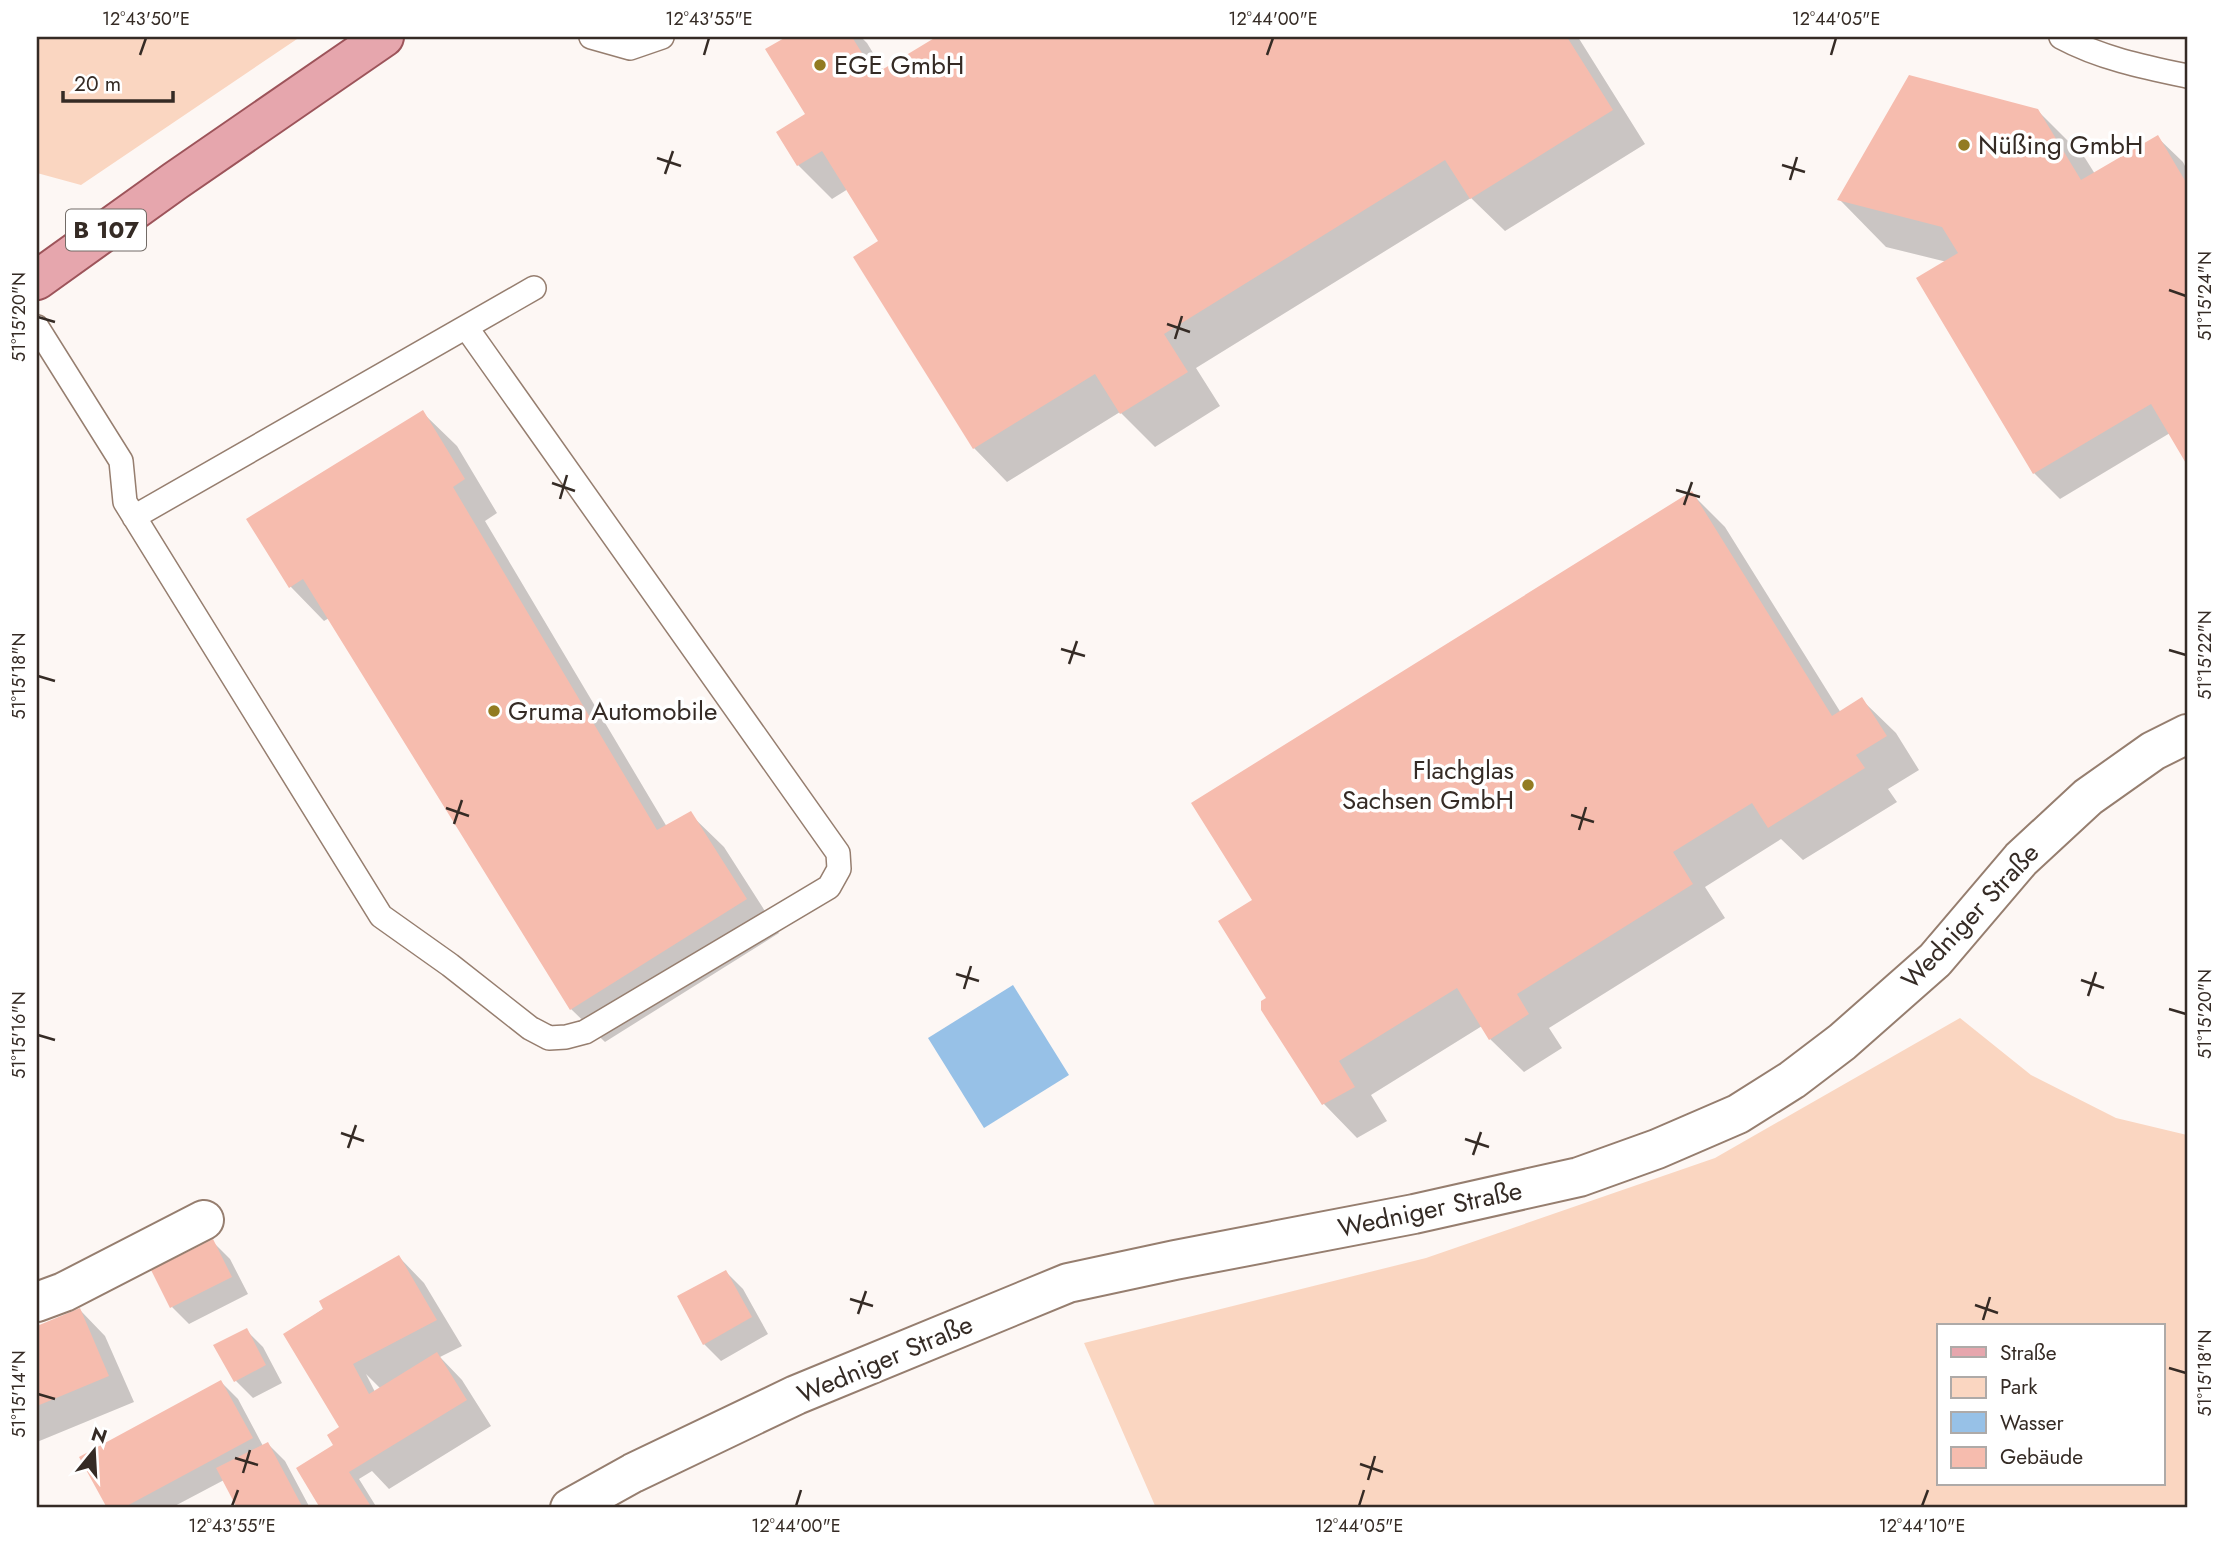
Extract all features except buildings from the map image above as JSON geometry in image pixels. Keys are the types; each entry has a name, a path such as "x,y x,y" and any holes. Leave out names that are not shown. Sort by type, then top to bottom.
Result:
{"main road":[{"name":"B 107","path":"37,280 384,37"}],"street":[{"name":"Wedniger Straße","path":"570,1508 633,1473 796,1395 1068,1283 1414,1214 1579,1177 1657,1149 1738,1114 1792,1080 1832,1049 1935,960 2021,859 2088,797 2153,751 2187,734"},
{"path":"37,1303 64,1292 204,1220"}],"lane":[{"path":"591,37 630,48 662,37"},
{"path":"2061,37 2128,64 2187,76"},
{"path":"134,517 534,288"},
{"path":"37,327 121,461 125,502 381,916 450,965 530,1028 549,1038 566,1037 585,1032 829,887 839,869 838,853 466,327"}],"green space":[{"path":"37,37 300,37 81,185 37,173"},
{"path":"1960,1018 2031,1075 2116,1118 2187,1135 2187,1508 1156,1508 1084,1343 1426,1258 1715,1158"}],"water":[{"path":"1013,985 1069,1075 984,1128 928,1038"}],"place":[{"name":"EGE GmbH","path":"820,65"},
{"name":"Nüßing GmbH","path":"1964,145"},
{"name":"Gruma Automobile","path":"494,711"},
{"name":"Flachglas Sachsen GmbH","path":"1528,785"}]}
